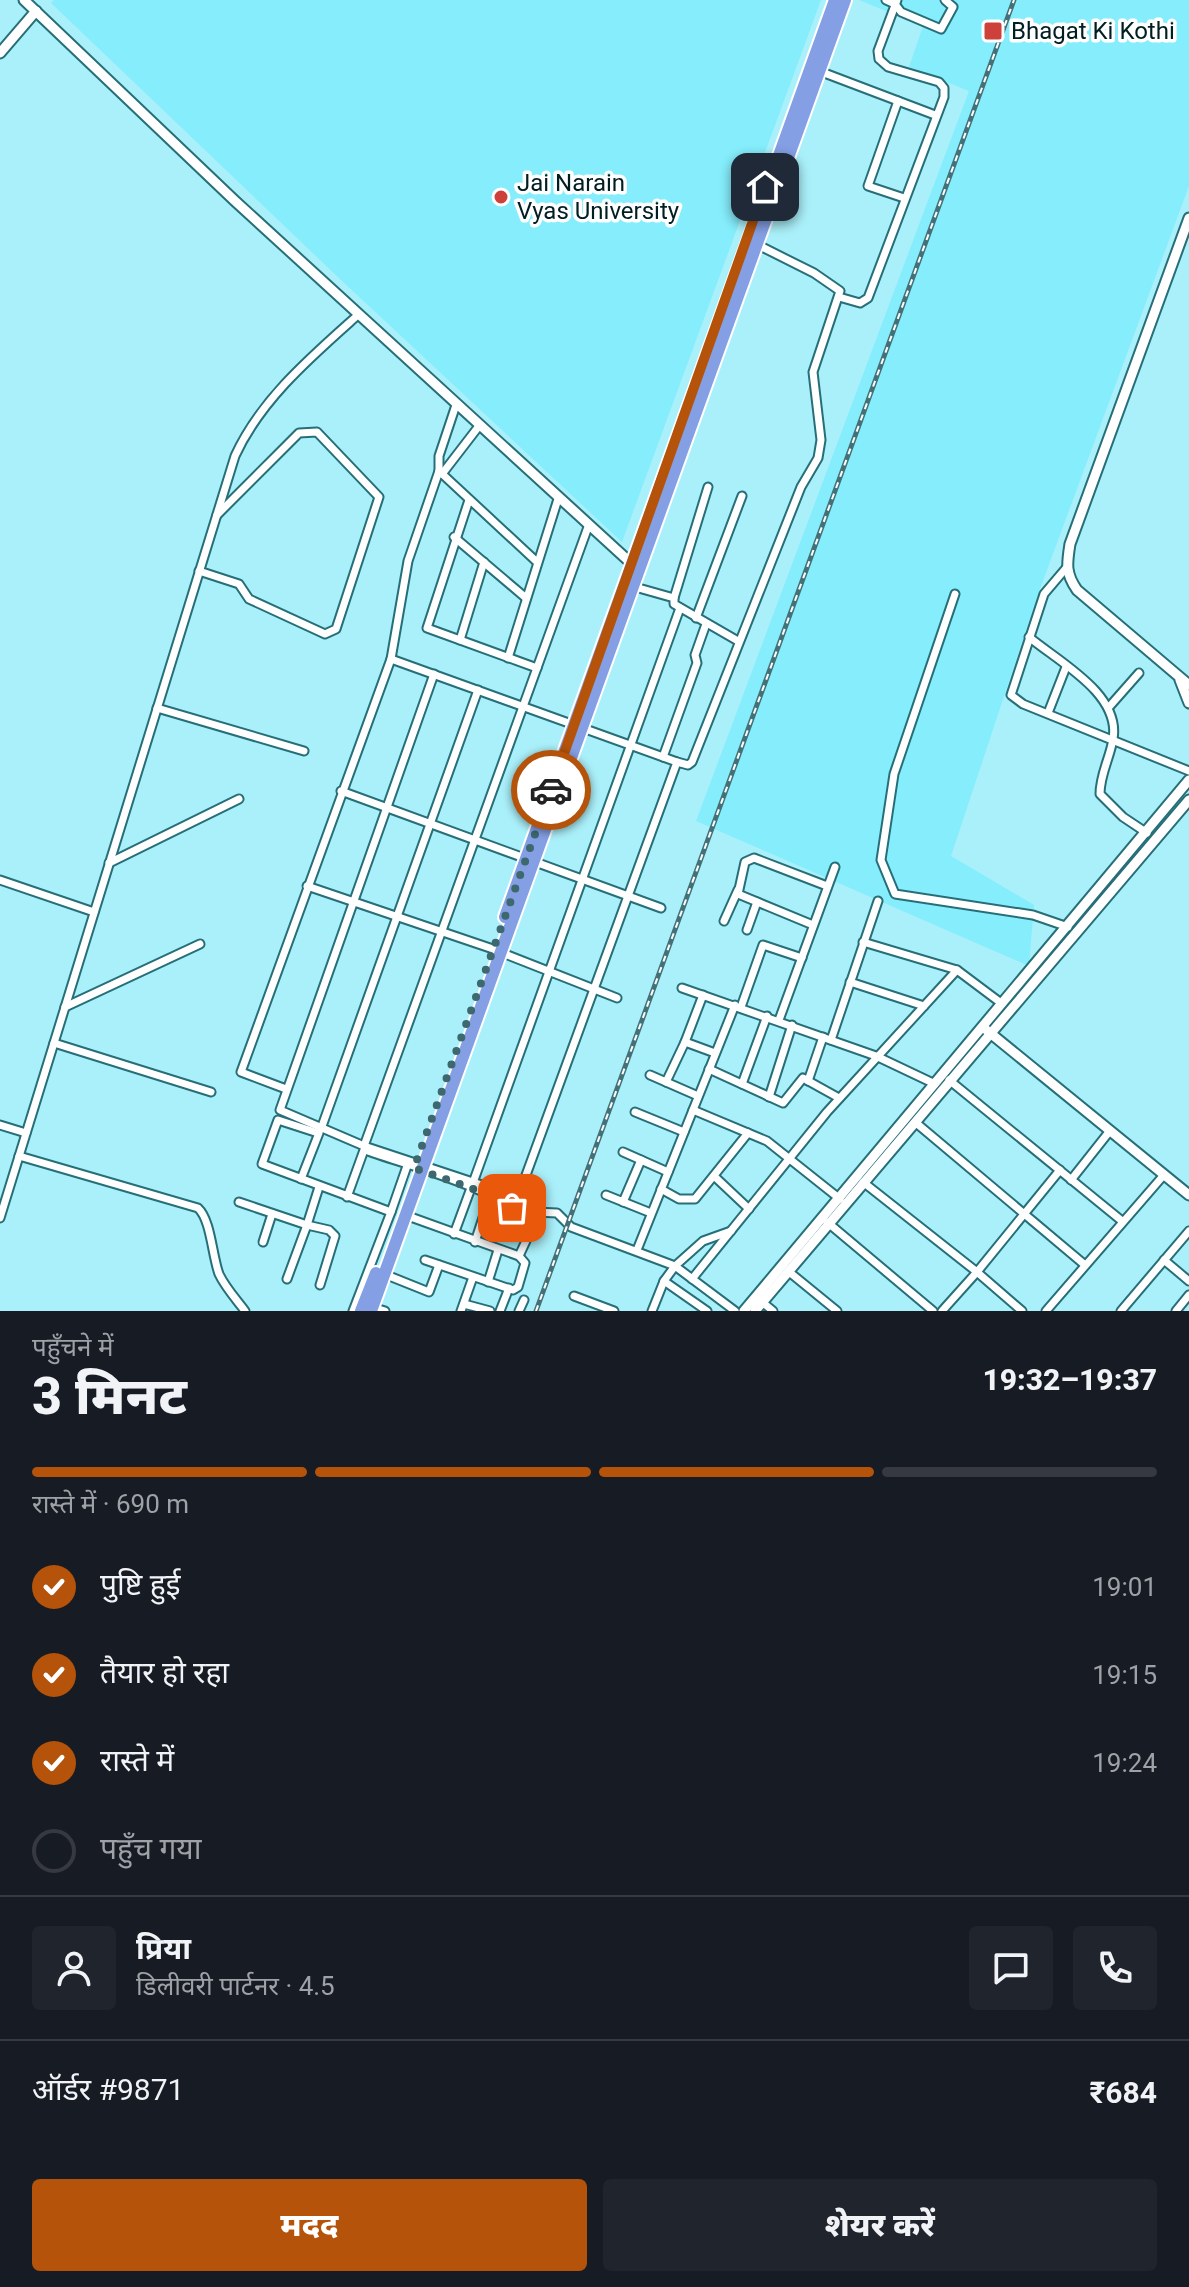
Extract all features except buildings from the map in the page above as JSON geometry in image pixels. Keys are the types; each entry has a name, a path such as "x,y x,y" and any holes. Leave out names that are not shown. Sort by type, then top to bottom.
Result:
{"highway":[{"path":"372,1310 417,1166 579,726 632,564 835,0"},
{"path":"579,726 635,587 845,0"},
{"path":"372,1310 405,1215 417,1166"}],"street":[{"path":"24,0 456,405 632,564"},
{"path":"886,0 896,2"},
{"path":"896,2 901,12 941,29 953,7 945,0"},
{"path":"839,297 860,303 868,298 944,97 944,88 939,82 888,67 879,59 878,51 896,2"},
{"path":"0,53 36,11"},
{"path":"819,71 935,115"},
{"path":"898,101 868,186 904,198"},
{"path":"1189,218 1070,544 1067,567 1068,577 1077,590 1189,685"},
{"path":"391,659 677,762 688,765 692,762 801,487 818,458 821,440 813,372 840,291 836,285 756,244"},
{"path":"0,1218 235,456 259,415 317,351 359,314"},
{"path":"286,1089 241,1072 391,659 408,561 441,472 442,445 456,405"},
{"path":"441,472 479,426"},
{"path":"199,571 239,584 249,599 325,634 331,633 336,629 379,497 317,432 307,430 299,433 216,517"},
{"path":"441,472 537,562"},
{"path":"708,487 673,603 738,641"},
{"path":"696,618 742,496"},
{"path":"508,658 558,499"},
{"path":"469,500 427,624 431,631 537,668"},
{"path":"347,1197 588,527"},
{"path":"454,537 526,598"},
{"path":"460,640 484,562"},
{"path":"1067,567 1044,594 1011,695 1189,771"},
{"path":"635,587 674,598"},
{"path":"955,594 894,774 881,860 895,894 1033,915 1072,928"},
{"path":"454,1234 680,608"},
{"path":"663,757 697,663 695,655 706,624"},
{"path":"1029,637 1109,707 1113,740 1100,794 1123,817 1147,833"},
{"path":"1048,713 1066,667"},
{"path":"1109,707 1139,673"},
{"path":"320,1131 280,1110 434,674"},
{"path":"1178,676 1189,703"},
{"path":"301,1179 478,690"},
{"path":"157,708 304,751"},
{"path":"518,1197 677,762"},
{"path":"744,1311 841,1200 935,1084 1072,928 1189,780"},
{"path":"341,791 661,908"},
{"path":"109,863 239,799"},
{"path":"841,1200 862,1182 915,1122 986,1029 1001,1003 1189,800"},
{"path":"724,921 749,858 827,886"},
{"path":"779,1020 835,867"},
{"path":"0,880 94,912"},
{"path":"307,886 550,969 617,998"},
{"path":"738,890 742,896 813,925"},
{"path":"808,1081 850,982 878,901"},
{"path":"747,930 757,902"},
{"path":"863,942 957,970 1001,1003"},
{"path":"65,1007 200,944"},
{"path":"637,1250 715,1053 763,945 802,958"},
{"path":"692,1279 839,1098 957,970"},
{"path":"850,982 924,1006"},
{"path":"682,988 876,1056 935,1084"},
{"path":"666,1082 703,995"},
{"path":"742,1084 767,1016"},
{"path":"769,1097 792,1025"},
{"path":"986,1029 1189,1195"},
{"path":"685,1042 715,1053"},
{"path":"54,1043 211,1092"},
{"path":"709,1069 783,1103 803,1078 839,1098"},
{"path":"650,1075 698,1096"},
{"path":"949,1080 1122,1221"},
{"path":"693,1110 767,1141 841,1200"},
{"path":"635,1112 684,1132"},
{"path":"391,1212 262,1164 278,1120 518,1197 535,1212 557,1213 571,1227 675,1266 735,1311"},
{"path":"915,1122 1085,1265"},
{"path":"0,1125 26,1133"},
{"path":"1071,1180 1109,1132"},
{"path":"661,1189 690,1201 748,1133"},
{"path":"623,1152 668,1172"},
{"path":"19,1156 198,1208 207,1221 211,1251 220,1276 245,1311"},
{"path":"623,1202 641,1160"},
{"path":"353,1311 391,1212 417,1166"},
{"path":"942,1311 1060,1170"},
{"path":"714,1176 749,1209"},
{"path":"1046,1311 1163,1176"},
{"path":"862,1182 1022,1311"},
{"path":"473,1184 512,1208 530,1226 519,1256"},
{"path":"287,1279 319,1187"},
{"path":"606,1195 651,1213"},
{"path":"475,1242 490,1196"},
{"path":"239,1202 329,1230 335,1236 320,1285"},
{"path":"263,1242 272,1214"},
{"path":"405,1215 519,1256 525,1263 517,1289 425,1260"},
{"path":"755,1311 824,1220"},
{"path":"824,1220 933,1311"},
{"path":"652,1311 664,1281 675,1266 703,1241 731,1231"},
{"path":"1121,1311 1189,1231"},
{"path":"488,1282 498,1250"},
{"path":"1164,1260 1189,1281"},
{"path":"384,1274 429,1292 439,1265"},
{"path":"788,1271 837,1311"},
{"path":"473,1277 462,1307 490,1311"},
{"path":"664,1281 707,1311"},
{"path":"500,1311 509,1288"},
{"path":"1176,1311 1189,1295"},
{"path":"574,1296 614,1311"},
{"path":"519,1311 524,1300"},
{"path":"762,1302 773,1311"}],"shaded area":[{"name":"Jai Narain Vyas University","path":"54,0 821,0 622,542 341,280 51,3"},
{"path":"859,0 1189,0 1189,186 1037,597 951,856 1034,905 1029,966 696,821 969,91 909,67 923,26"}],"railway":[{"path":"536,1311 1014,0"}],"way so far":[{"path":"512,1208 471,1188 414,1168 551,790"}],"place":[{"name":"Bhagat Ki Kothi","path":"993,31"},
{"name":"Jai Narain Vyas University","path":"501,197"}],"route":[{"path":"551,790 765,187"}]}
